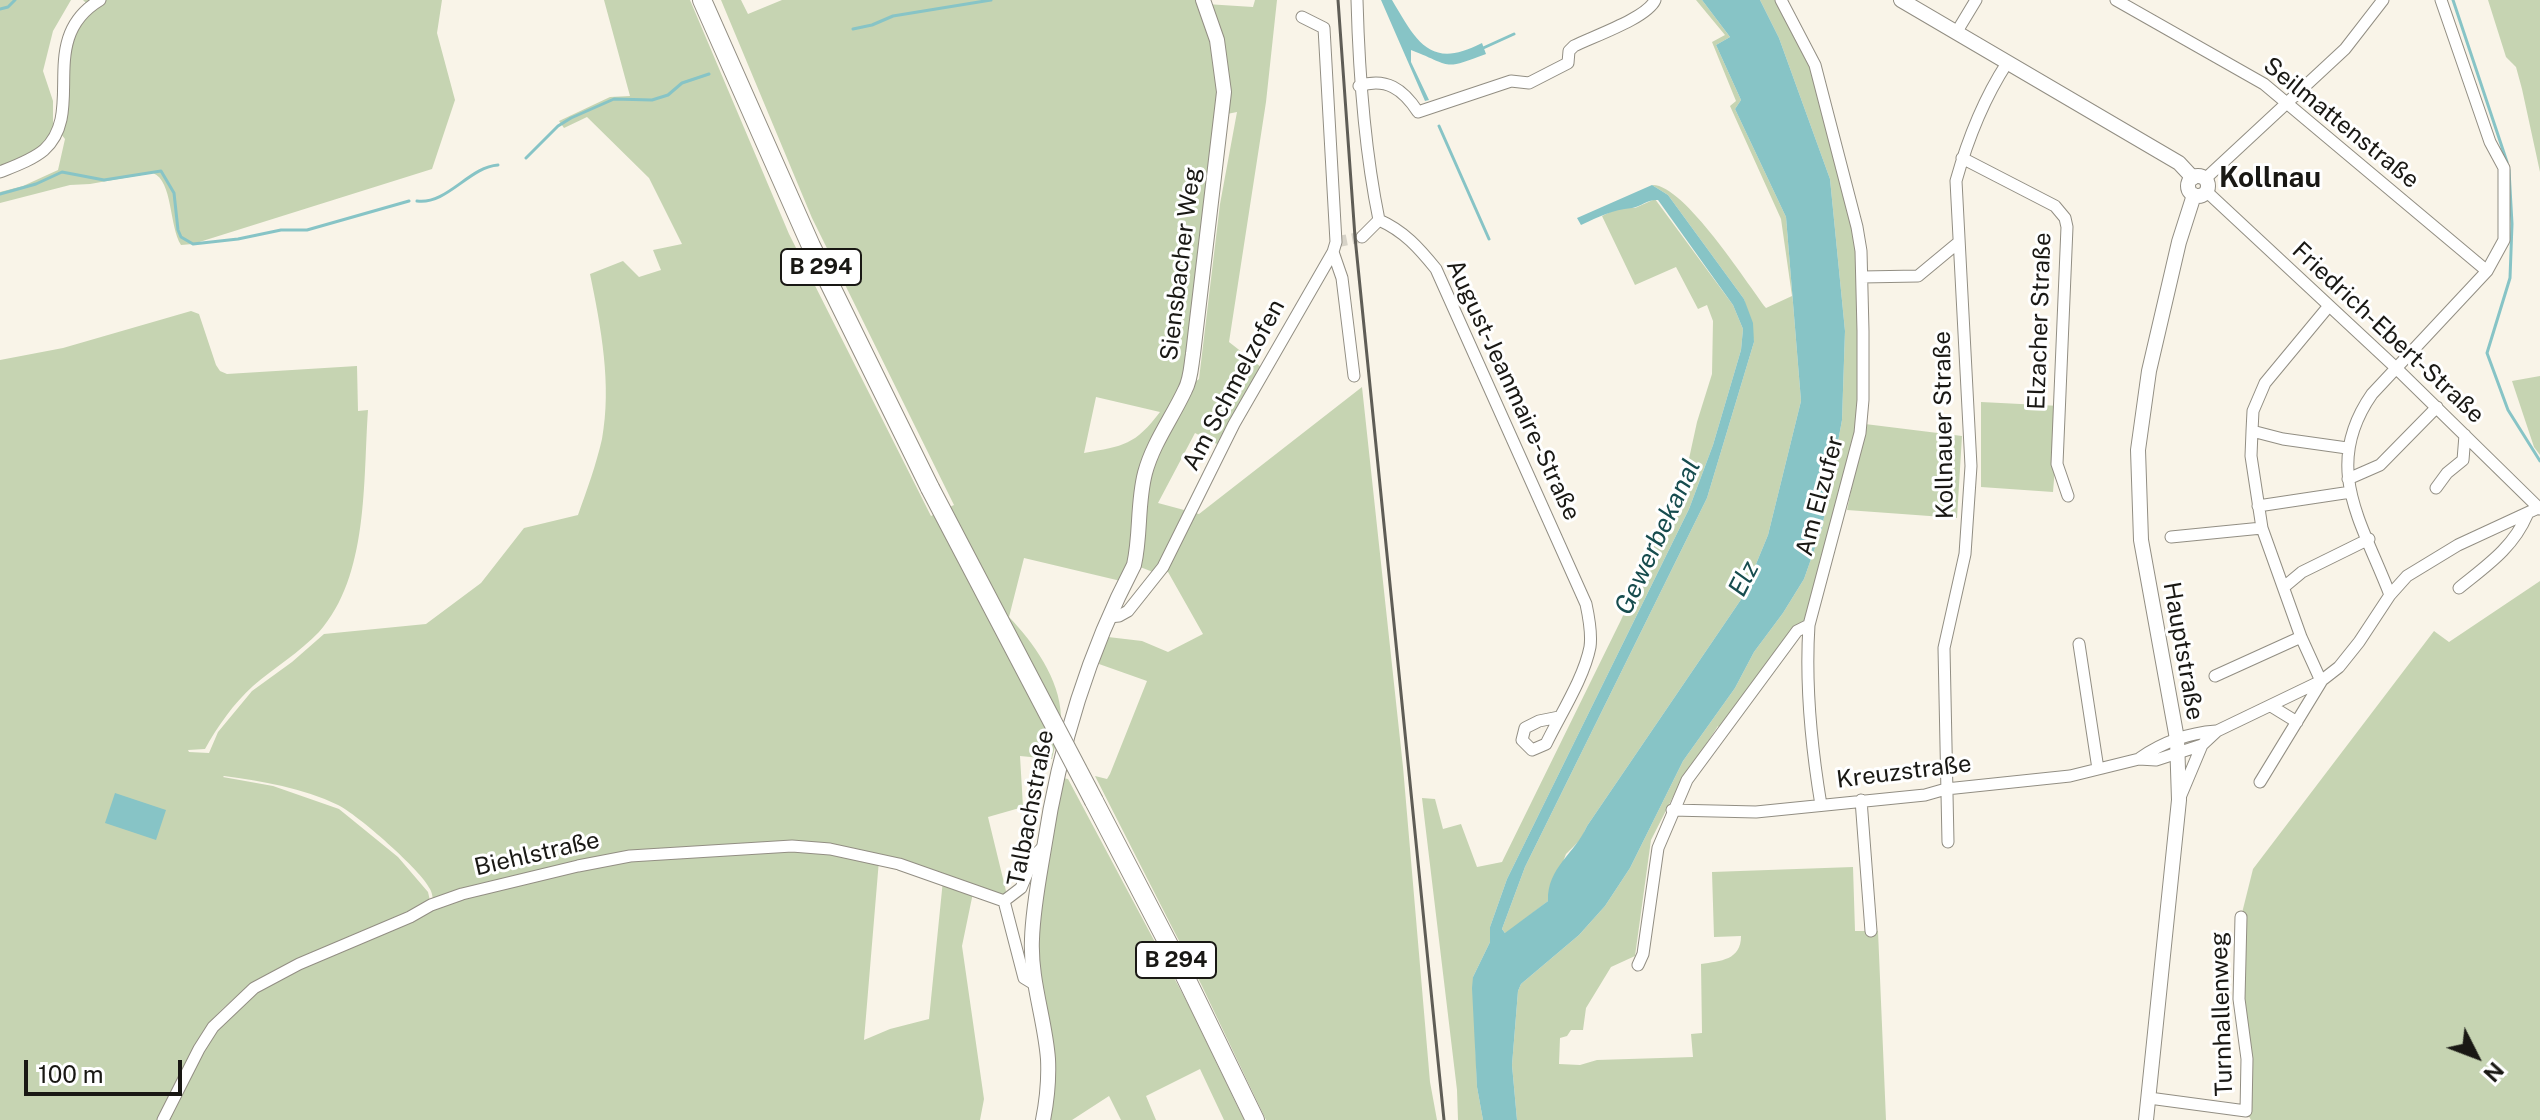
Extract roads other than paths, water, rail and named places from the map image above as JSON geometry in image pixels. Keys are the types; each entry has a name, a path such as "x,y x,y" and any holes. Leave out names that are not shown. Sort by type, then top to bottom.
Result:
{"highway":[{"name":"B 294","path":"702,0 811,246 930,488 1183,972 1255,1120"}],"street":[{"path":"0,172 43,151 57,132 64,102 66,45 76,20 100,0"},
{"name":"Siensbacher Weg","path":"1109,617 1134,565 1138,549 1139,502 1145,473 1186,388 1193,354 1224,92 1217,40 1203,0"},
{"path":"1357,0 1359,86 1369,174 1379,220 1362,237"},
{"path":"1359,86 1374,81 1398,89 1407,94 1418,112 1511,81 1529,83 1568,63 1569,51 1574,46 1644,13 1654,5 1655,0"},
{"name":"Am Elzufer","path":"1781,0 1815,65 1852,201 1861,251 1863,400 1860,433 1809,625 1810,738 1821,805"},
{"path":"1901,0 2179,163 2199,186 2345,49 2383,0"},
{"path":"1956,33 1976,0"},
{"name":"Seilmattenstraße","path":"2116,0 2264,84 2487,271"},
{"path":"2390,595 2349,486 2347,448 2359,413 2395,367 2487,271 2504,240 2504,168 2490,142 2441,0"},
{"name":"Am Schmelzofen","path":"1109,617 1119,616 1136,602 1158,574 1178,541 1234,424 1333,252 1336,242 1324,28 1302,17"},
{"name":"Kollnauer Straße","path":"1948,842 1944,648 1965,554 1971,466 1956,181 1967,140 1991,88 2007,63"},
{"name":"Elzacher Straße","path":"1962,158 2055,206 2065,218 2057,464 2068,496"},
{"name":"Friedrich-Ebert-Straße","path":"2199,186 2395,367 2539,508"},
{"name":"Hauptstraße","path":"2146,1120 2179,800 2178,746 2141,540 2138,450 2149,371 2179,242 2199,186"},
{"name":"August-Jeanmaire-Straße","path":"1379,220 1394,226 1410,239 1436,269 1586,604 1591,629 1590,648 1559,717"},
{"path":"1862,277 1918,276 1959,242"},
{"name":"Am Schmelzofen","path":"1333,252 1342,278 1354,376"},
{"path":"2321,681 2301,637 2262,528 2251,456 2253,411 2265,383 2328,307"},
{"path":"2258,506 2349,486 2380,465 2437,407"},
{"path":"2252,431 2283,439 2347,448"},
{"path":"2436,488 2447,473 2463,460 2465,435"},
{"path":"2179,800 2202,745 2217,731 2321,681 2339,667 2407,576 2432,559 2539,508"},
{"path":"2459,588 2506,550 2527,515"},
{"path":"2171,537 2262,528"},
{"path":"2284,587 2302,572 2369,539"},
{"name":"Talbachstraße","path":"1043,1120 1049,1077 1048,1057 1034,984 1032,940 1044,846 1065,737 1084,677 1109,617"},
{"path":"1638,965 1643,954 1658,848 1687,780 1797,631 1809,625"},
{"path":"2215,676 2301,637"},
{"path":"2079,644 2098,769"},
{"path":"2260,782 2321,681"},
{"path":"2271,706 2297,722"},
{"path":"2178,746 2198,732 2217,731"},
{"path":"2178,746 2202,745"},
{"name":"Kreuzstraße","path":"1672,810 1756,812 1925,795 1946,789 2070,776 2139,759 2156,760 2178,746"},
{"path":"1861,800 1871,931"},
{"name":"Biehlstraße","path":"163,1120 213,1027 254,988 299,964 462,894 630,856 792,846 830,849 899,864 1004,901"},
{"path":"1034,984 1024,978 1004,901 1021,888 1035,855 1044,846"},
{"name":"Turnhallenweg","path":"2218,1114 2246,1111 2247,1059 2239,999 2241,917"},
{"path":"2149,1098 2218,1114"}],"water":[{"path":"1381,0 1392,0 1409,28 1427,47 1450,54 1482,43 1486,54 1461,63 1447,64 1411,50 1411,62 1429,100 1425,101"},
{"path":"1702,0 1760,0 1779,38 1830,179 1845,331 1842,420 1822,528 1804,579 1754,652 1735,688 1683,761 1630,868 1605,906 1579,935 1521,984 1512,1065 1517,1120 1483,1120 1477,1087 1473,977 1490,942 1490,927 1507,879 1689,509 1713,445 1741,350 1743,329 1733,305 1658,200 1612,212 1581,225 1577,218 1652,185 1668,195 1744,299 1753,323 1754,342 1707,498 1525,867 1502,929 1505,933 1548,901 1557,870 1742,598 1768,535 1801,401 1786,217 1735,109 1741,100 1716,45 1730,37"},
{"path":"115,793 166,810 156,840 105,823"}],"waterway":[{"path":"0,9 8,7 15,0"},
{"path":"853,29 893,16 991,0"},
{"path":"2453,0 2507,162"},
{"name":"Gewerbekanal","path":"1481,49 1514,34"},
{"path":"526,158 558,126 571,118 614,99 652,100 668,95 682,83 709,74"},
{"name":"Gewerbekanal","path":"1439,126 1489,239"},
{"path":"417,201 438,197 477,172 498,165"},
{"path":"2509,170 2512,224 2510,278 2487,353 2508,410 2540,461"},
{"path":"0,194 36,184 62,172 104,180 161,171 174,193 181,237 193,244 281,230 307,230 409,201"}],"tunnel":[{"path":"1336,242 1362,237"}],"railway":[{"path":"1338,0 1355,237 1444,1120"}],"district":[{"name":"Kollnau","path":"2270,178"}],"water label":[{"name":"Elz","path":"1744,579"}]}
